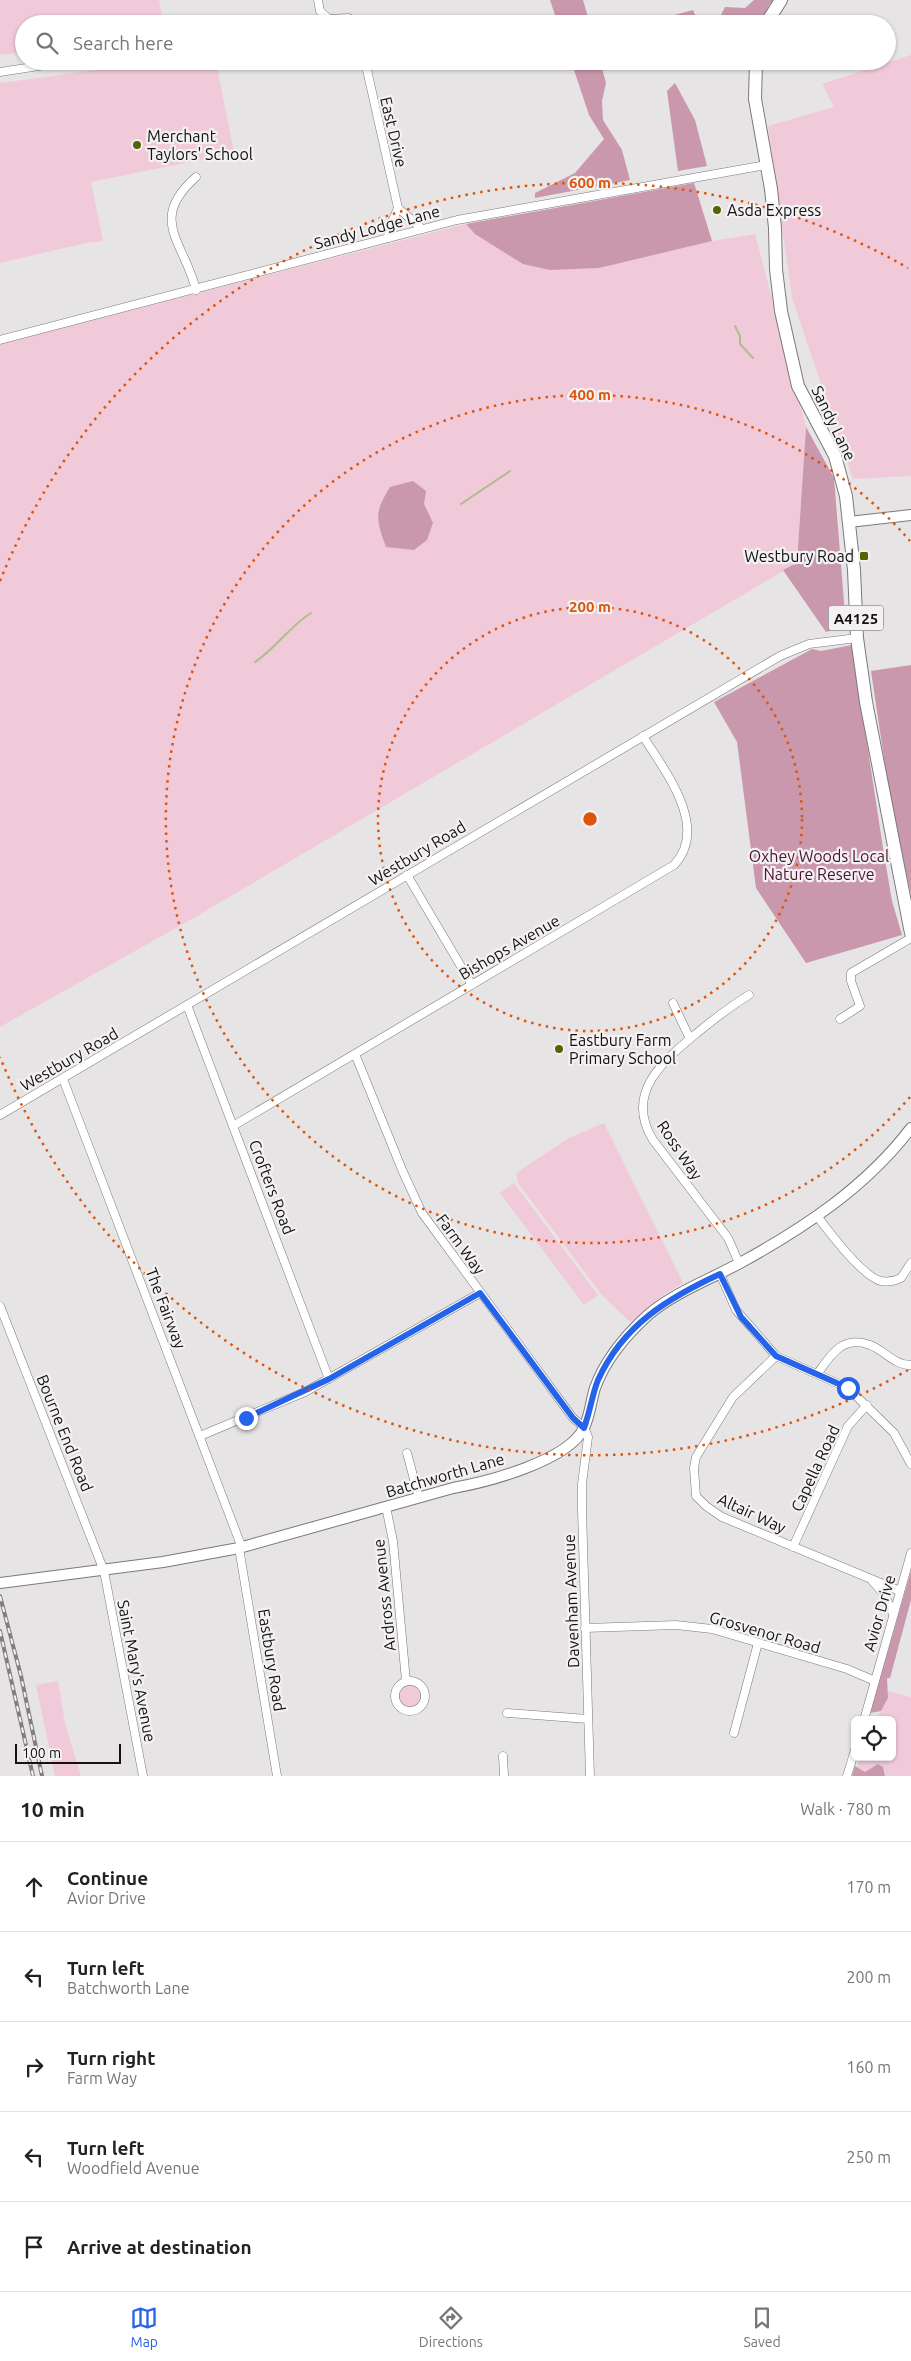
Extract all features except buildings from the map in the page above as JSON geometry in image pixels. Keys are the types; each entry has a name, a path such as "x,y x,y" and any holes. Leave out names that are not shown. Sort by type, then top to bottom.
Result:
{"main road":[{"path":"772,15 781,0"},
{"name":"A4125","path":"756,70 755,99 766,164"},
{"name":"Sandy Lane","path":"766,164 775,228 776,269 781,312 798,386 835,456 846,496 858,638 866,702 911,933"}],"street":[{"path":"318,0 320,11 324,15"},
{"path":"0,72 15,70"},
{"name":"East Drive","path":"365,70 398,208"},
{"name":"Sandy Lodge Lane","path":"0,340 457,220 766,164"},
{"path":"196,177 176,199 171,222 174,238 189,266 196,290"},
{"path":"388,238 389,230 398,208 422,229"},
{"path":"849,522 911,515"},
{"name":"Westbury Road","path":"0,1115 643,736 798,647 858,638"},
{"name":"Bishops Avenue","path":"233,1126 668,870 682,855 687,830 683,806 643,736"},
{"path":"407,875 472,985"},
{"path":"840,1019 860,1006 851,982 851,972 911,938"},
{"name":"Ross Way","path":"739,1263 728,1238 658,1148 649,1133 644,1119 644,1101 655,1072 722,1012 749,995"},
{"path":"673,1003 690,1039"},
{"name":"Crofters Road","path":"186,1005 329,1379"},
{"name":"Farm Way","path":"355,1054 403,1172 422,1213 573,1418 584,1428"},
{"name":"The Fairway","path":"63,1079 200,1436 240,1548"},
{"name":"Batchworth Lane","path":"0,1583 104,1571 240,1548 483,1482 510,1473 559,1451 575,1439 584,1428 598,1381 609,1360 632,1331 653,1311 671,1298 720,1274 784,1238 817,1216 866,1178 891,1153 911,1128"},
{"path":"817,1216 842,1248 874,1279 887,1282 900,1278 911,1263"},
{"path":"720,1274 741,1317 776,1356 818,1373 848,1388 894,1433 911,1464"},
{"path":"200,1436 272,1407 329,1379 480,1293"},
{"name":"Bourne End Road","path":"0,1306 104,1571"},
{"path":"818,1373 832,1352 851,1342 870,1345 896,1363 911,1365"},
{"name":"Altair Way","path":"776,1356 737,1392 696,1457 694,1484 698,1500 714,1513 900,1591"},
{"name":"Capella Road","path":"794,1547 848,1426 867,1405"},
{"name":"Davenham Avenue","path":"584,1428 588,1437 582,1510 590,1776"},
{"path":"407,1453 419,1498"},
{"name":"Ardross Avenue","path":"386,1507 396,1569 406,1682"},
{"name":"Eastbury Road","path":"240,1548 277,1776"},
{"name":"Avior Drive","path":"865,1716 911,1553"},
{"name":"Saint Mary's Avenue","path":"104,1571 143,1776"},
{"path":"871,1580 885,1595 893,1614"},
{"name":"Grosvenor Road","path":"585,1628 695,1627 712,1629 847,1669 875,1681"},
{"path":"734,1733 758,1643"},
{"path":"406,1682 420,1684 425,1697 419,1709 412,1712 401,1709 395,1699 397,1688 406,1682"},
{"path":"507,1714 588,1719"},
{"path":"503,1756 504,1776"},
{"path":"847,1776 852,1761"}],"shaded area":[{"path":"0,0 159,0 162,15 15,15 15,53 0,55"},
{"path":"911,55 911,476 853,479 792,298 768,126 834,107 822,84 865,70 896,70 896,60"},
{"path":"97,70 218,70 234,153 91,182 103,241 86,243 0,263 0,83"},
{"path":"694,183 712,241 755,234 806,427 797,563 192,919 0,1027 0,344 466,224"},
{"path":"604,1123 683,1283 665,1294 630,1322 601,1294 518,1183 516,1173 569,1138"},
{"path":"514,1183 598,1295 584,1305 500,1193"},
{"path":"58,1681 65,1723 81,1776 55,1776 36,1685"},
{"path":"409,1685 414,1686 420,1692 420,1702 414,1708 409,1709 404,1708 398,1702 397,1697 398,1692 404,1686"},
{"path":"887,1691 911,1697 911,1776 885,1776 885,1771 879,1764 865,1773 857,1767 859,1761 896,1761 896,1716 878,1716 888,1698"}],"green space":[{"path":"550,0 583,0 587,15 555,15"},
{"path":"754,0 774,0 769,5 765,15 721,15 725,7 745,8"},
{"path":"693,10 695,15 674,15"},
{"path":"574,70 602,70 606,83 602,101 603,120 622,150 630,180 535,198 535,193 575,173 604,139 589,115"},
{"path":"675,83 695,120 707,166 678,171 667,91"},
{"path":"694,183 712,241 599,268 550,270 523,264 475,234 466,224"},
{"path":"806,427 834,478 846,627 826,632 783,570 797,563"},
{"path":"413,481 426,491 424,504 433,523 427,540 414,550 386,547 378,516 381,503 390,487"},
{"name":"Oxhey Woods Local Nature Reserve","path":"852,645 892,901 902,935 806,963 756,888 737,742 714,702 812,649 821,651"},
{"name":"Oxhey Woods Local Nature Reserve","path":"911,665 911,895 890,798 871,671"},
{"path":"911,1571 911,1600 890,1678 887,1678 888,1698 881,1711 870,1713"},
{"path":"878,1764 883,1767 885,1776 852,1776 855,1766 865,1772"}],"waterway":[{"path":"735,326 740,336 740,344 753,358"},
{"path":"461,504 510,471"},
{"path":"255,662 296,624 311,613"}],"railway":[{"path":"0,1596 21,1676 42,1776"},
{"path":"0,1631 33,1776"}],"place":[{"name":"Merchant Taylors' School","path":"137,145"},
{"name":"Asda Express","path":"717,210"},
{"name":"Westbury Road","path":"864,556"},
{"name":"Eastbury Farm Primary School","path":"559,1049"}],"route":[{"path":"246,1418 305,1392 480,1293 573,1418 584,1428 598,1381 609,1360 632,1331 647,1316 671,1298 720,1274 736,1310 776,1356 818,1373 848,1388"}]}
